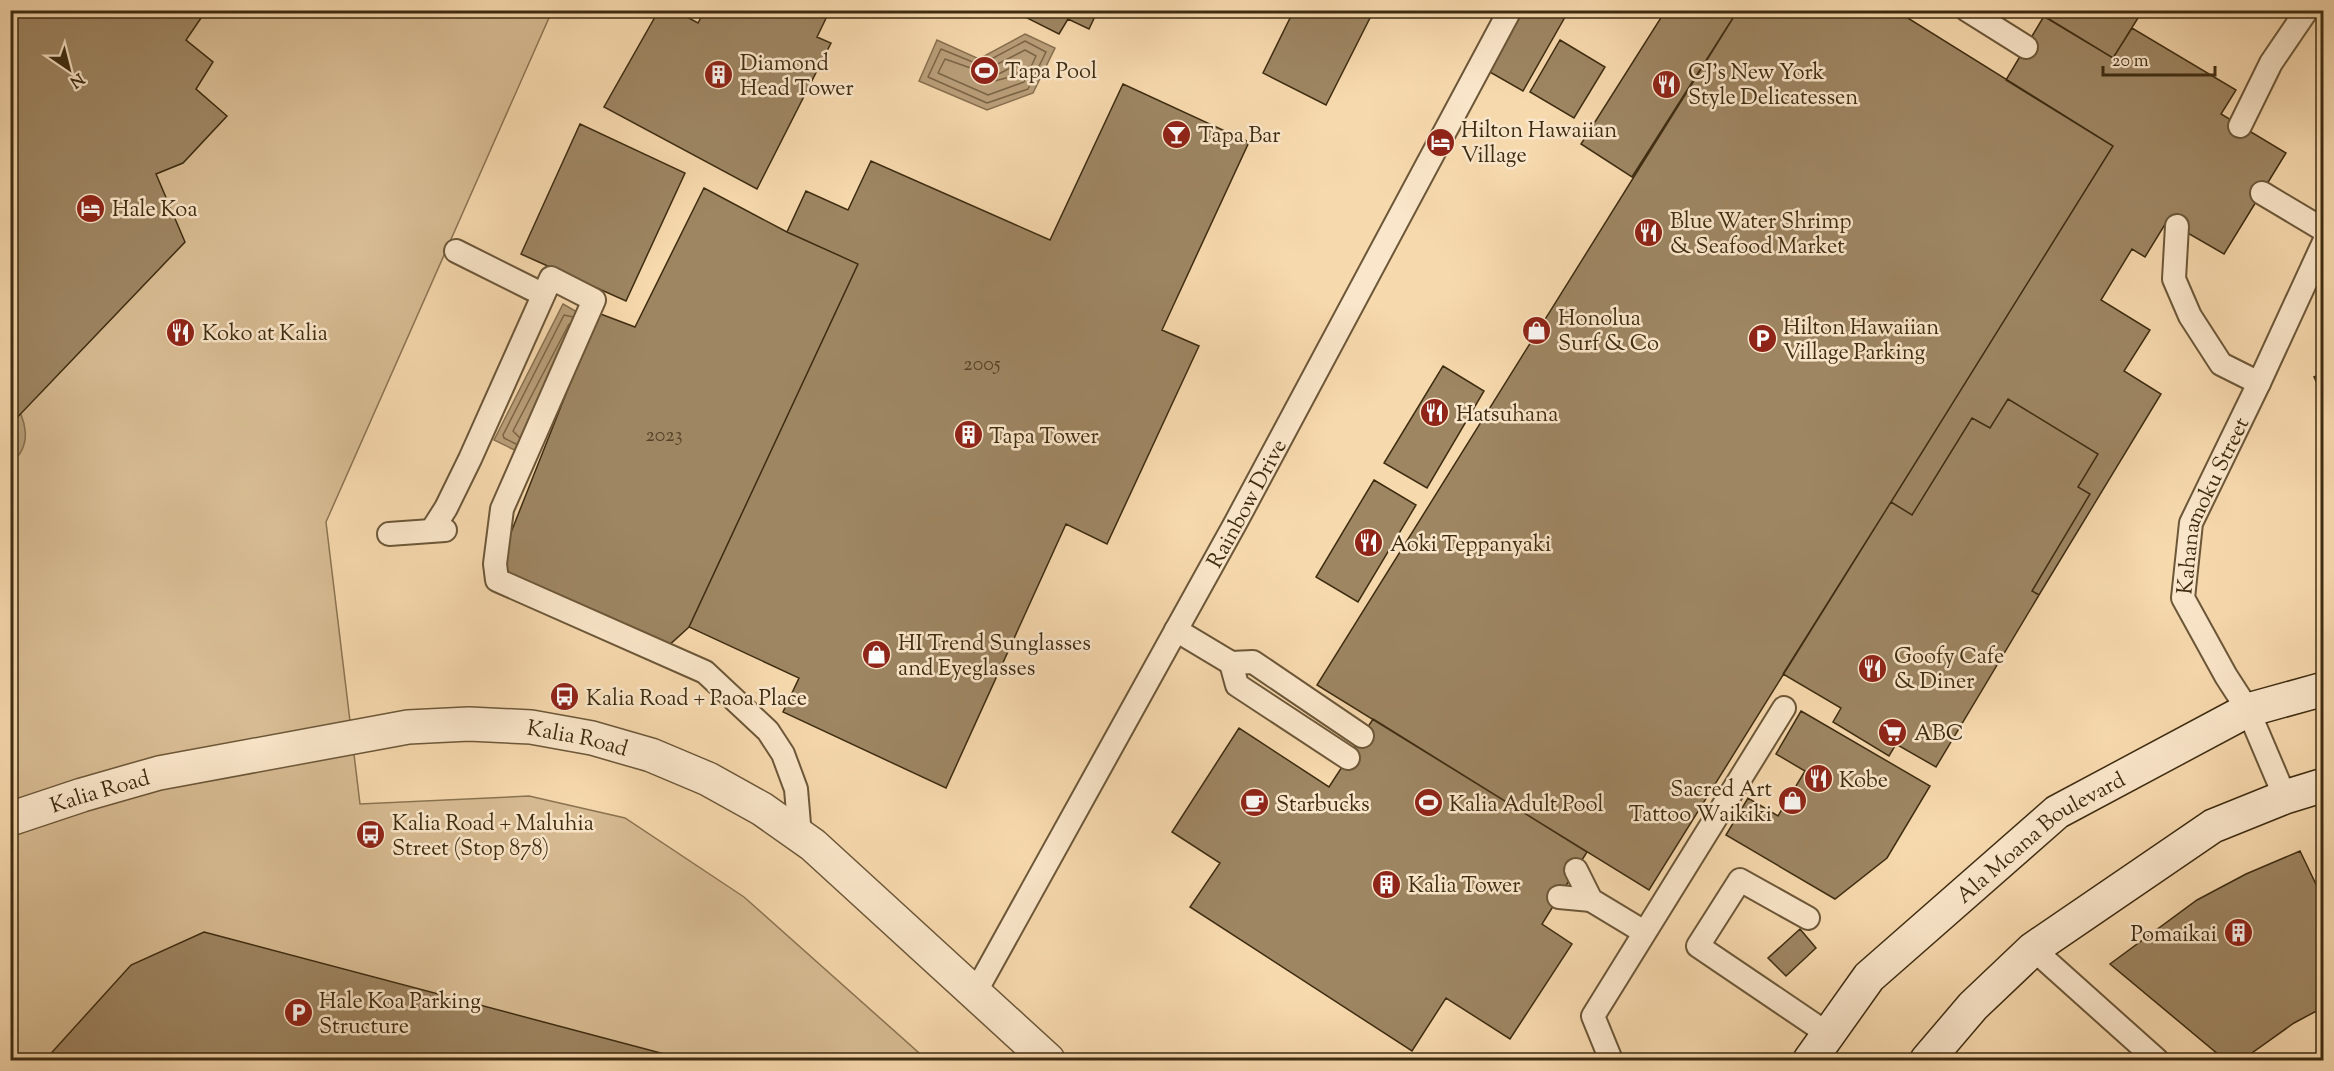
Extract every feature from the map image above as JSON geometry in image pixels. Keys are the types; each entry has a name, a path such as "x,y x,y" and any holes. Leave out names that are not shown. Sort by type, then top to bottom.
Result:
{"street":[{"name":"Ala Moana Boulevard","path":"1819,1047 1869,977 2057,812 2248,710 2324,689"},
{"name":"Kalia Road","path":"10,819 159,773 408,727 469,724 531,727 582,736 651,755 708,779 762,809 813,844 1048,1060"},
{"path":"1927,1060 1973,1006 2033,949 2213,826 2285,797 2324,785"}],"lane":[{"name":"Rainbow Drive","path":"975,993 1176,630 1510,10"},
{"path":"1967,10 2026,46"},
{"path":"2240,126 2271,63 2307,10"},
{"path":"2262,193 2324,230"},
{"path":"2177,226 2174,279 2190,316 2221,364 2259,383"},
{"name":"Kahanamoku Street","path":"2285,797 2248,710 2226,676 2183,598 2190,523 2259,383 2324,242"},
{"path":"456,251 532,289"},
{"path":"389,534 441,530 446,508 551,278 594,300 502,509 495,564 497,580 705,672 768,731 783,754 796,789 800,836"},
{"path":"1176,630 1231,663 1253,662 1362,736"},
{"path":"1231,663 1237,685 1348,758"},
{"path":"1611,1060 1593,1016 1784,708"},
{"path":"1576,870 1591,900"},
{"path":"1808,918 1740,880 1698,946 1819,1047"},
{"path":"1559,897 1591,900 1644,932"},
{"path":"2033,949 2157,1060"}],"shaded area":[{"path":"10,11 552,11 326,522 360,804 529,796 625,818 744,897 927,1060 11,1060"}],"water":[{"name":"Tapa Pool","path":"1025,34 1055,48 1033,93 987,110 919,81 937,40 979,59"},
{"path":"563,304 598,324 531,458 494,440"},
{"path":"11,399 24,423 25,440 23,448 11,463"}],"building":[{"name":"Hale Koa","path":"10,10 193,10 201,18 186,40 213,62 196,89 227,116 183,163 156,174 185,242 10,425"},
{"name":"Diamond Head Tower","path":"659,10 674,10 698,23 705,10 830,10 817,37 831,43 757,189 604,107"},
{"path":"1030,10 1098,10 1089,29 1068,19 1059,34 1027,18"},
{"path":"1294,10 1374,10 1326,105 1263,73"},
{"path":"1523,10 1569,10 1523,91 1488,71"},
{"path":"1660,10 1738,10 1632,177 1581,144 1664,13"},
{"name":"Hilton Hawaiian Village Parking","path":"1738,10 1895,10 2113,146 1649,890 1317,685"},
{"path":"2033,10 2143,10 2113,58"},
{"path":"2044,16 2113,58 2132,28 2236,90 2221,114 2286,153 2224,254 2167,221 2145,257 2132,249 2101,300 2150,330 2124,371 2161,394 2039,595 2032,591 2090,494 2078,487 2098,454 2008,399 1990,428 1972,418 1912,515 1891,502 2113,146 2006,80"},
{"path":"1560,40 1605,67 1574,118 1530,92"},
{"name":"Tapa Tower","path":"1123,84 1249,142 1162,330 1199,346 1107,544 1066,524 946,788 783,712 799,678 689,627 858,264 787,232 806,191 848,210 871,161 1050,240"},
{"path":"580,124 685,173 626,301 521,254"},
{"path":"704,188 787,232 858,264 689,627 667,647 512,582 503,566 508,540 598,313 635,327"},
{"path":"1443,366 1484,391 1427,488 1384,463"},
{"path":"2324,373 2324,398 2314,377"},
{"path":"2008,399 2098,454 2078,487 2090,494 2032,591 2039,595 1936,767 1896,744 1889,756 1833,722 1841,708 1783,674 1891,502 1912,515 1972,418 1990,428"},
{"path":"1374,480 1416,505 1358,602 1316,577"},
{"path":"1801,711 1930,786 1887,858 1835,899 1726,835 1748,798 1778,816 1805,771 1776,754"},
{"name":"Kalia Tower","path":"1373,719 1587,852 1542,924 1572,944 1510,1039 1446,998 1412,1051 1190,907 1220,863 1172,832 1239,728 1329,787"},
{"name":"Pomaikai","path":"2300,851 2324,901 2324,1007 2294,1023 2242,1060 2225,1060 2110,964 2197,900 2246,874"},
{"path":"1800,929 1816,948 1786,976 1768,958"},
{"name":"Hale Koa Parking Structure","path":"204,932 687,1060 45,1060 131,965"}],"place":[{"name":"Tapa Pool","path":"984,70"},
{"name":"Diamond Head Tower","path":"719,75"},
{"name":"CJ’s New York Style Delicatessen","path":"1667,84"},
{"name":"Tapa Bar","path":"1177,134"},
{"name":"Hilton Hawaiian Village","path":"1440,142"},
{"name":"Hale Koa","path":"91,208"},
{"name":"Blue Water Shrimp & Seafood Market","path":"1649,233"},
{"name":"Honolua Surf & Co","path":"1537,330"},
{"name":"Koko at Kalia","path":"181,332"},
{"name":"Hilton Hawaiian Village Parking","path":"1762,339"},
{"name":"Hatsuhana","path":"1435,413"},
{"name":"Tapa Tower","path":"968,435"},
{"name":"Aoki Teppanyaki","path":"1369,543"},
{"name":"HI Trend Sunglasses and Eyeglasses","path":"877,655"},
{"name":"Goofy Cafe & Diner","path":"1873,668"},
{"name":"Kalia Road + Paoa Place","path":"565,697"},
{"name":"ABC","path":"1893,732"},
{"name":"Kobe","path":"1818,779"},
{"name":"Sacred Art Tattoo Waikiki","path":"1793,801"},
{"name":"Starbucks","path":"1255,803"},
{"name":"Kalia Adult Pool","path":"1428,803"},
{"name":"Kalia Road + Maluhia Street (Stop 878)","path":"371,835"},
{"name":"Kalia Tower","path":"1387,884"},
{"name":"Pomaikai","path":"2238,933"},
{"name":"Hale Koa Parking Structure","path":"298,1013"}]}
